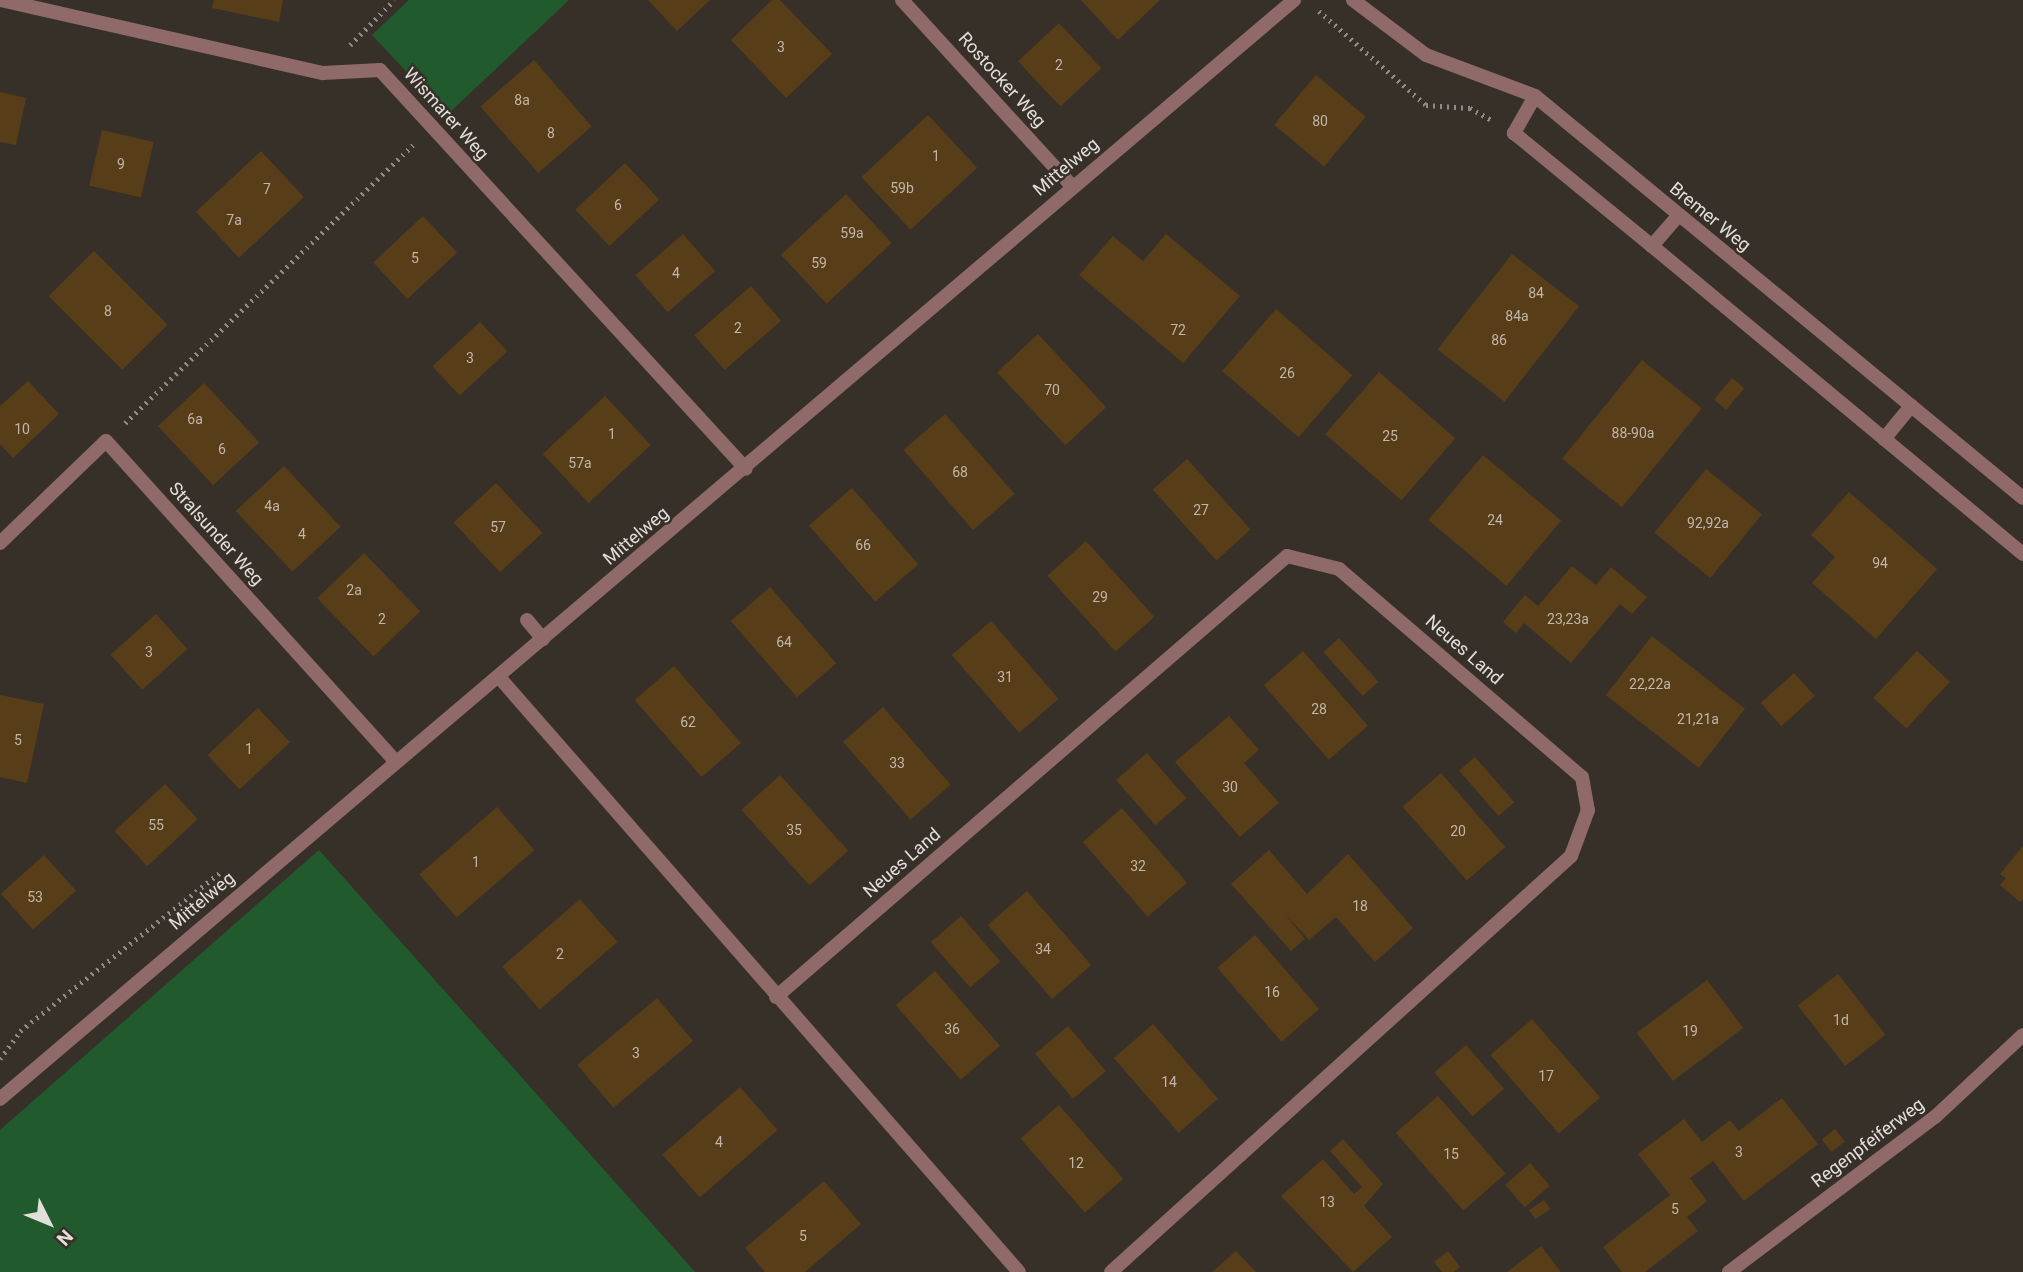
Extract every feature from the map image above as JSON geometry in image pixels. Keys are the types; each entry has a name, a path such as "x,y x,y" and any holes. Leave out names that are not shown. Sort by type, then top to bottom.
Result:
{"street":[{"name":"Wismarer Weg","path":"1,0 323,73 380,70 746,469"},
{"name":"Rostocker Weg","path":"902,0 1072,186"},
{"name":"Mittelweg","path":"0,1099 395,761 746,469 1072,186 1294,0"},
{"name":"Bremer Weg","path":"1353,0 1426,55 1535,96 2023,498"},
{"path":"1535,96 1514,133 2023,554"},
{"path":"1652,247 1678,216"},
{"path":"1884,439 1911,406"},
{"path":"0,543 106,441"},
{"name":"Stralsunder Weg","path":"106,441 395,761"},
{"name":"Neues Land","path":"776,997 1287,556 1339,569 1582,777 1588,810 1571,856 1111,1272"},
{"path":"527,620 543,639"},
{"path":"499,677 1019,1272"},
{"name":"Regenpfeiferweg","path":"1729,1272 1935,1117 2023,1035"}],"path":[{"path":"323,73 394,0"},
{"path":"106,441 431,127"}],"green space":[{"path":"409,0 569,0 447,115 372,35"},
{"path":"319,850 695,1272 0,1272 0,1130"}],"building":[{"path":"214,0 283,0 279,22 212,8"},
{"path":"648,0 710,0 677,31"},
{"path":"772,0 780,0 832,54 786,98 731,40"},
{"path":"1081,0 1160,0 1118,40"},
{"path":"1059,23 1101,68 1060,107 1018,61"},
{"path":"534,60 592,126 538,173 480,107"},
{"path":"1316,75 1366,117 1324,167 1274,125"},
{"path":"0,92 26,98 16,145 0,142"},
{"path":"928,115 977,168 911,230 861,177"},
{"path":"102,130 154,142 141,197 89,186"},
{"path":"261,151 304,197 239,258 196,212"},
{"path":"625,163 659,200 609,246 575,209"},
{"path":"846,194 892,243 827,304 781,255"},
{"path":"423,216 457,253 407,299 373,262"},
{"path":"683,234 715,271 668,312 635,275"},
{"path":"1166,234 1240,296 1183,363 1079,275 1113,236 1143,261"},
{"path":"94,251 168,325 122,370 49,296"},
{"path":"1512,254 1579,306 1504,402 1438,349"},
{"path":"751,286 781,321 725,370 694,335"},
{"path":"1276,309 1352,375 1298,437 1222,371"},
{"path":"480,322 507,351 460,396 432,366"},
{"path":"1038,334 1106,407 1065,445 997,372"},
{"path":"1642,360 1702,408 1622,507 1562,459"},
{"path":"1379,372 1455,438 1401,500 1325,434"},
{"path":"1732,378 1744,388 1726,410 1714,399"},
{"path":"28,381 59,414 13,458 0,444 0,406"},
{"path":"204,383 259,442 213,485 158,426"},
{"path":"605,396 651,445 589,503 543,454"},
{"path":"945,414 1015,494 973,530 903,450"},
{"path":"1483,455 1561,521 1506,586 1428,520"},
{"path":"1187,459 1251,530 1216,560 1153,490"},
{"path":"284,466 341,527 292,572 236,511"},
{"path":"1706,469 1762,514 1710,578 1654,533"},
{"path":"496,483 542,533 500,572 454,523"},
{"path":"852,488 918,564 875,602 809,525"},
{"path":"1849,492 1937,569 1876,639 1812,583 1835,557 1811,535"},
{"path":"1086,541 1154,617 1116,652 1047,576"},
{"path":"364,553 420,611 374,656 317,598"},
{"path":"1572,566 1596,585 1611,567 1647,597 1632,614 1620,604 1571,663 1524,623 1516,633 1503,622 1525,595 1538,606"},
{"path":"770,587 836,663 797,697 731,621"},
{"path":"156,614 187,649 142,690 111,655"},
{"path":"991,621 1059,699 1019,733 952,655"},
{"path":"1652,636 1745,709 1699,768 1606,695"},
{"path":"1339,638 1378,682 1363,696 1323,652"},
{"path":"1303,651 1368,726 1329,760 1264,685"},
{"path":"1917,651 1950,682 1906,728 1873,698"},
{"path":"674,666 741,743 702,777 635,700"},
{"path":"1794,673 1815,696 1781,726 1761,703"},
{"path":"0,695 44,704 27,783 0,777"},
{"path":"883,707 951,785 911,820 843,742"},
{"path":"258,708 290,742 240,789 208,755"},
{"path":"1229,716 1259,750 1244,763 1279,803 1240,837 1175,762"},
{"path":"1147,753 1186,798 1155,825 1116,780"},
{"path":"1475,757 1514,802 1499,816 1459,771"},
{"path":"1441,773 1505,847 1467,880 1403,806"},
{"path":"780,775 848,851 810,886 741,810"},
{"path":"165,784 198,819 147,866 115,831"},
{"path":"497,807 534,850 457,918 419,875"},
{"path":"1122,808 1187,883 1148,917 1083,842"},
{"path":"2023,846 2023,899 2020,902 2000,885 2006,878 2000,874"},
{"path":"1269,850 1307,894 1348,854 1413,928 1375,962 1336,917 1309,940 1285,914 1305,939 1291,951 1231,884"},
{"path":"44,855 76,891 33,929 1,894"},
{"path":"1027,891 1091,965 1052,999 988,925"},
{"path":"580,899 617,942 540,1010 502,967"},
{"path":"961,916 1000,961 970,988 931,942"},
{"path":"1255,935 1319,1009 1282,1042 1217,968"},
{"path":"935,971 1000,1046 961,1080 896,1005"},
{"path":"1838,974 1885,1035 1845,1066 1798,1005"},
{"path":"1707,980 1743,1028 1673,1081 1637,1033"},
{"path":"657,998 693,1041 613,1108 577,1065"},
{"path":"1532,1019 1600,1097 1559,1134 1490,1055"},
{"path":"1153,1024 1218,1099 1179,1133 1114,1058"},
{"path":"1068,1026 1106,1071 1073,1099 1035,1054"},
{"path":"1466,1045 1504,1089 1472,1116 1434,1073"},
{"path":"740,1087 777,1130 700,1198 662,1155"},
{"path":"1438,1096 1506,1174 1463,1210 1396,1133"},
{"path":"1782,1098 1818,1144 1744,1201 1713,1161 1690,1178 1707,1201 1687,1217 1698,1231 1645,1272 1622,1272 1603,1247 1670,1195 1638,1154 1684,1119 1702,1142 1730,1120 1739,1131"},
{"path":"1059,1105 1123,1179 1085,1212 1021,1138"},
{"path":"1835,1129 1845,1142 1831,1152 1822,1139"},
{"path":"1343,1139 1383,1184 1364,1206 1392,1237 1353,1272 1281,1196 1323,1159 1354,1194 1362,1187 1330,1151"},
{"path":"1530,1163 1550,1186 1525,1207 1505,1185"},
{"path":"824,1181 861,1224 805,1272 765,1272 745,1248"},
{"path":"1544,1200 1550,1209 1535,1219 1529,1210"},
{"path":"1541,1246 1561,1272 1507,1272"},
{"path":"1236,1251 1256,1272 1212,1272"},
{"path":"1448,1251 1460,1267 1454,1272 1442,1272 1434,1262"}]}
